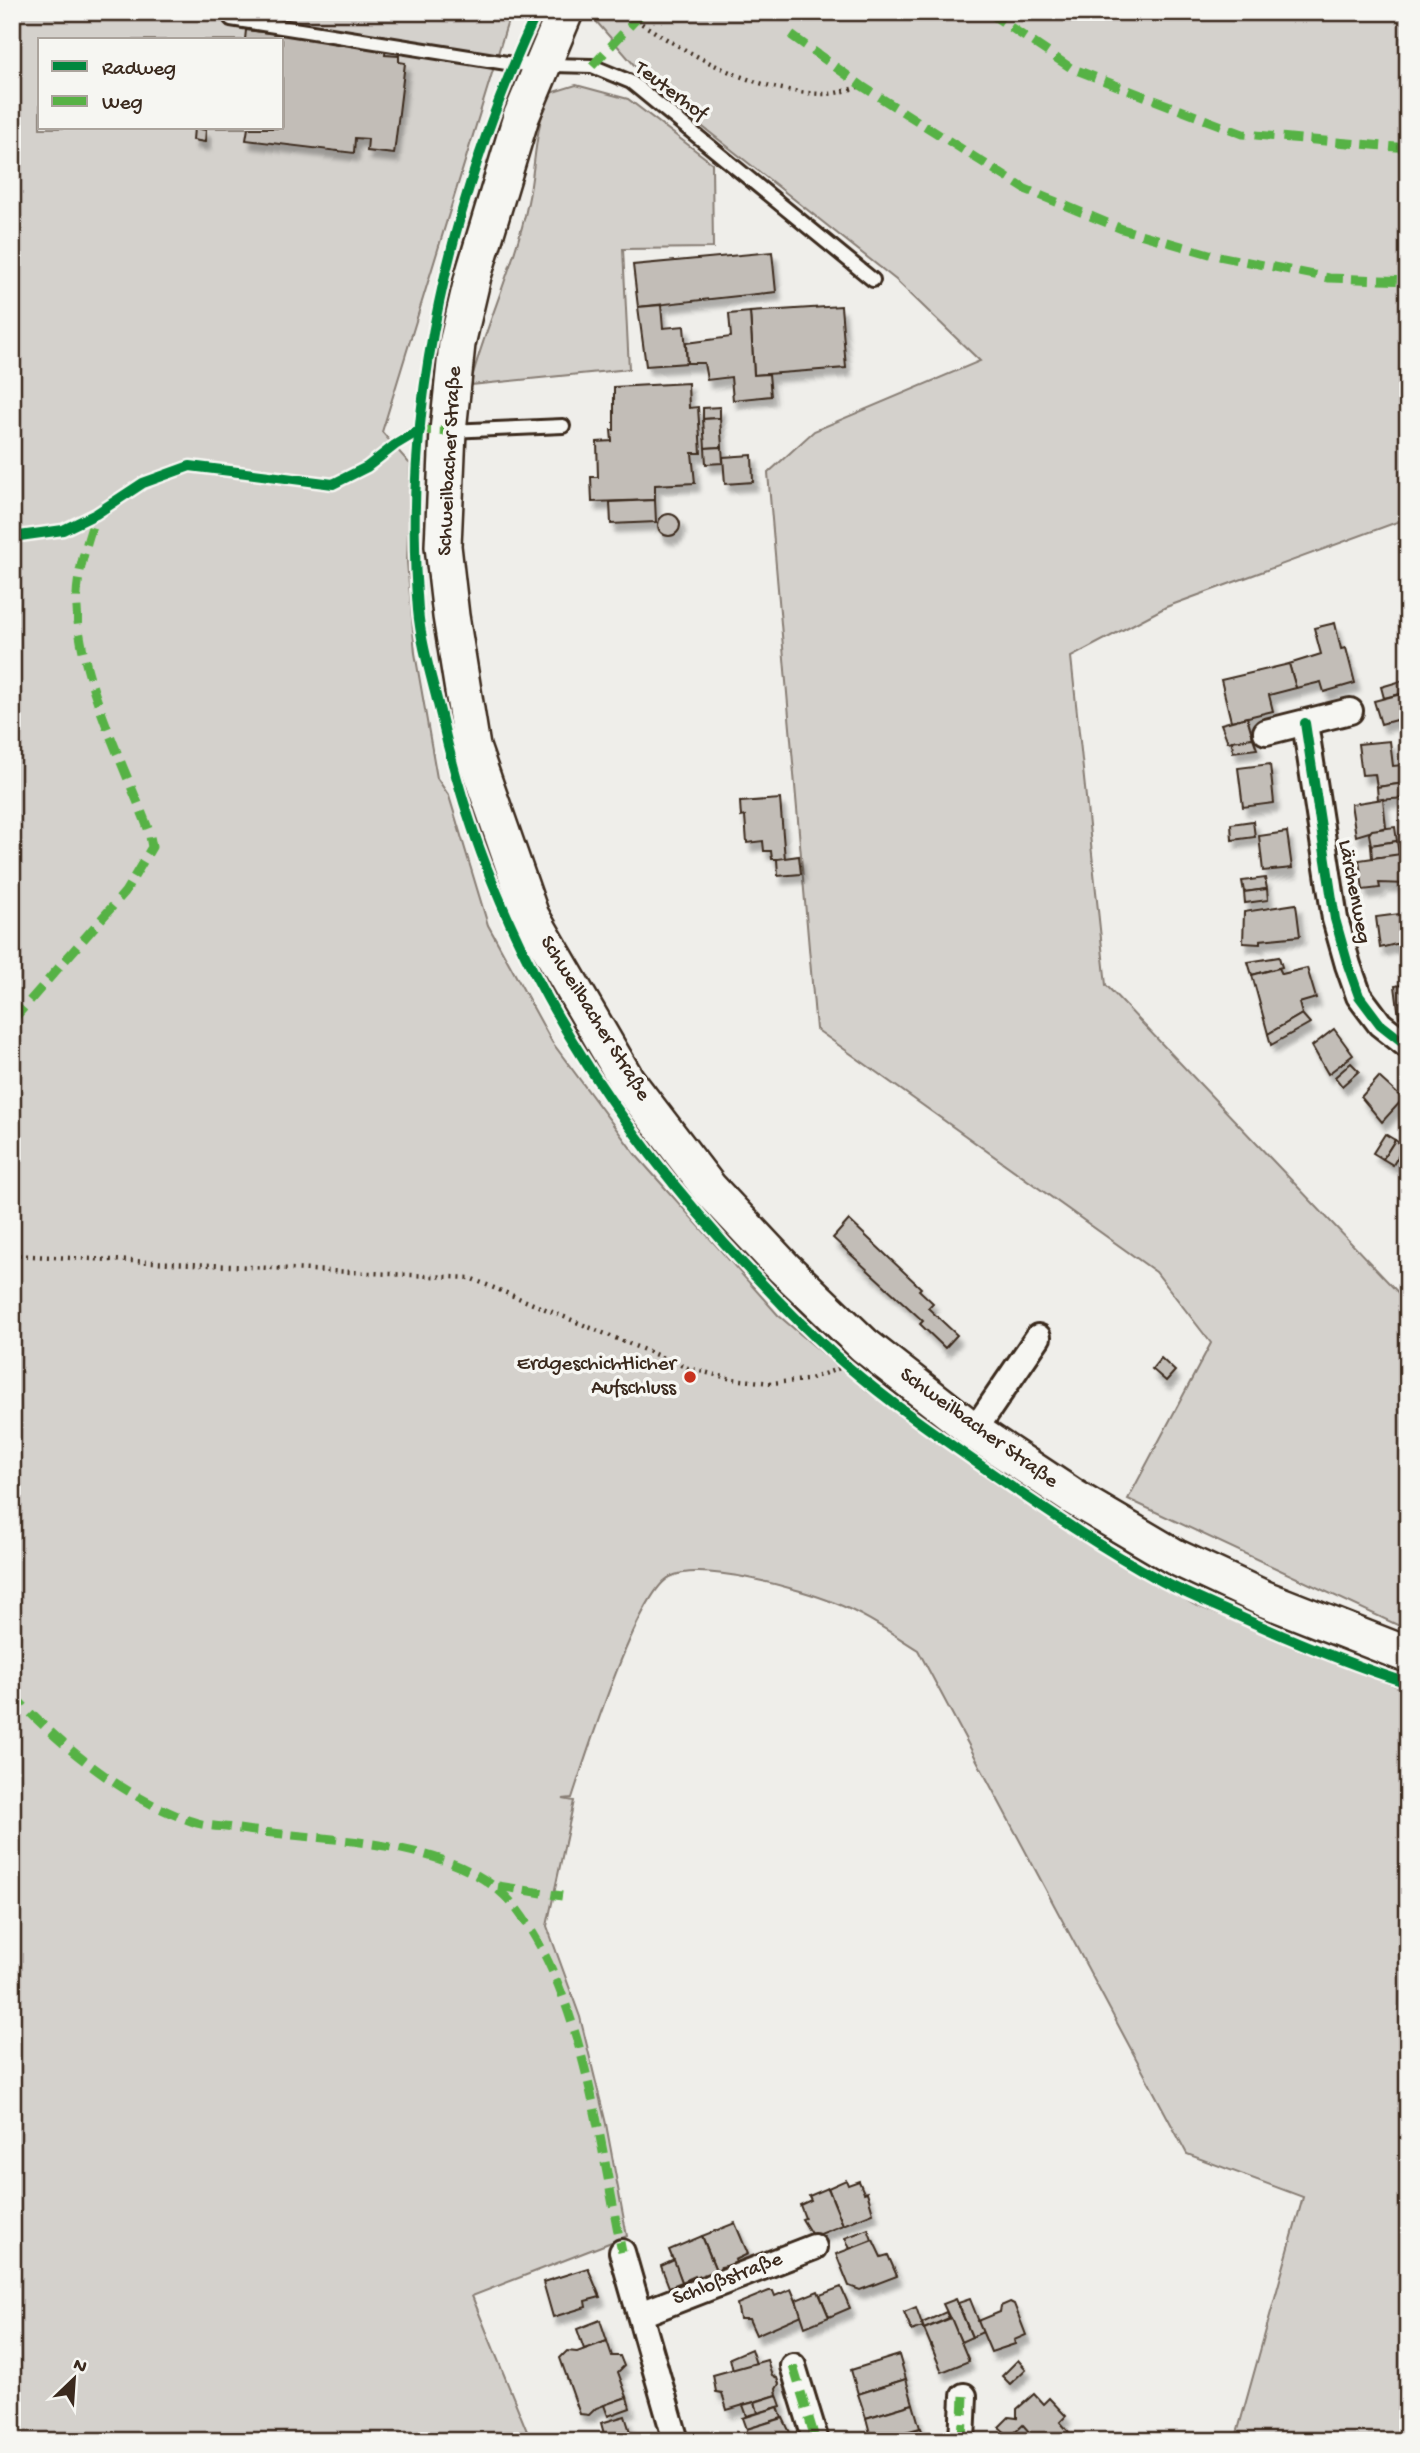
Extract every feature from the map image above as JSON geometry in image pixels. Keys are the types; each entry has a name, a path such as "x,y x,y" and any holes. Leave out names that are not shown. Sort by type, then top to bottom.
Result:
{"main road":[{"name":"Schweilbacher Straße","path":"565,12 545,56 502,176 472,276 457,344 448,431 443,546 472,747 531,916 627,1081 709,1188 784,1268 864,1345 974,1431 1073,1497 1175,1557 1265,1599 1408,1655"}],"street":[{"path":"1266,732 1350,711"},
{"name":"Lärchenweg","path":"1305,723 1335,919 1348,965 1366,1006 1380,1024 1408,1045"},
{"path":"974,1431 1038,1337"},
{"name":"Schloßstraße","path":"641,2314 814,2247"},
{"path":"622,2252 676,2441"},
{"path":"793,2366 816,2441"},
{"path":"962,2441 964,2396"}],"lane":[{"name":"Teuterhof","path":"231,19 513,64 545,56 592,66 631,82 873,280"},
{"path":"448,431 564,426"}],"path":[{"path":"636,20 683,51 731,73 789,89 827,94 862,86"},
{"path":"12,1255 470,1278 688,1368 732,1380 771,1383 807,1380 847,1366 864,1345"}],"shaded area":[{"path":"12,12 514,12 508,21 382,432 410,464 407,562 415,653 437,778 449,796 488,925 552,1042 635,1154 778,1315 867,1391 1027,1504 1193,1604 1408,1691 1408,2441 1235,2441 1303,2197 1187,2154 918,1650 846,1607 819,1597 776,1584 704,1572 670,1577 657,1589 628,1644 572,1798 563,1799 574,1801 547,1926 580,2017 606,2124 627,2236 472,2296 531,2441 12,2441"},
{"path":"588,12 1408,12 1408,518 1166,607 1071,657 1106,985 1408,1303 1408,1630 1128,1499 1211,1343 1156,1272 816,1029 768,473 814,431 980,361 896,280 655,89"},
{"path":"576,85 628,99 712,163 713,248 623,249 629,369 470,385 522,225 545,106 550,93"}],"building":[{"path":"246,30 386,47 385,55 399,56 399,62 405,63 394,154 367,151 368,139 355,138 354,153 246,140 248,130 284,130 284,38 245,38"},
{"path":"194,130 206,130 205,142 193,140"},
{"path":"772,252 776,292 638,307 633,265"},
{"path":"661,305 663,328 684,326 687,363 646,366 638,307"},
{"path":"841,306 846,368 754,375 750,312"},
{"path":"750,312 754,375 769,374 771,396 733,400 731,377 707,380 704,363 687,363 686,343 731,337 729,314"},
{"path":"688,383 689,408 698,407 701,453 692,453 695,483 655,485 655,500 592,502 591,477 598,477 597,442 612,441 614,387"},
{"path":"720,407 720,418 703,419 703,408"},
{"path":"720,418 722,447 705,448 703,419"},
{"path":"722,447 723,463 706,464 705,448"},
{"path":"752,455 753,482 725,484 723,457"},
{"path":"655,500 656,522 611,524 610,502"},
{"path":"669,514 679,521 680,525 673,535 669,536 659,529 658,525 665,515"},
{"path":"1335,623 1341,649 1346,648 1355,683 1324,692 1321,682 1296,688 1289,664 1321,654 1314,628"},
{"path":"1289,664 1296,688 1269,695 1273,711 1231,721 1221,680"},
{"path":"1408,679 1408,692 1384,698 1381,687"},
{"path":"1401,694 1407,717 1381,724 1374,701"},
{"path":"1247,717 1253,738 1228,742 1221,724"},
{"path":"1253,738 1257,749 1233,752 1232,741"},
{"path":"1390,741 1393,766 1402,765 1405,783 1377,787 1375,774 1362,775 1358,744"},
{"path":"1270,764 1274,803 1243,807 1238,768"},
{"path":"1405,783 1406,798 1378,800 1377,787"},
{"path":"780,799 785,859 772,859 771,851 764,851 763,841 747,843 745,816 741,817 740,802"},
{"path":"1383,799 1386,827 1356,836 1351,804"},
{"path":"1253,821 1255,837 1232,840 1231,824"},
{"path":"1395,827 1397,841 1371,845 1369,834 1372,830"},
{"path":"1287,832 1292,868 1263,871 1259,836"},
{"path":"1397,841 1399,855 1372,858 1371,845"},
{"path":"1408,853 1408,884 1379,883 1380,888 1363,890 1359,860"},
{"path":"799,856 801,874 778,876 777,859"},
{"path":"1265,878 1267,889 1244,892 1242,881"},
{"path":"1267,889 1268,900 1245,903 1244,892"},
{"path":"1296,904 1300,936 1260,940 1260,944 1243,943 1244,912"},
{"path":"1408,913 1408,941 1380,948 1376,917"},
{"path":"1279,957 1282,967 1252,975 1248,962"},
{"path":"1279,968 1282,974 1307,968 1316,998 1299,1003 1302,1014 1268,1034 1252,975"},
{"path":"1408,984 1408,1015 1399,1017 1395,986"},
{"path":"1302,1014 1310,1023 1271,1045 1268,1034"},
{"path":"1334,1029 1353,1055 1328,1074 1312,1046"},
{"path":"1351,1063 1359,1071 1342,1086 1335,1077"},
{"path":"1379,1077 1403,1099 1382,1122 1361,1097"},
{"path":"1385,1134 1395,1140 1383,1159 1373,1153"},
{"path":"1395,1140 1404,1146 1393,1165 1383,1159"},
{"path":"849,1220 921,1288 919,1290 933,1303 928,1308 957,1335 945,1348 920,1324 923,1321 833,1238"},
{"path":"1161,1358 1175,1371 1166,1381 1152,1369"},
{"path":"846,2180 848,2185 859,2181 864,2193 867,2192 873,2213 843,2225 828,2188"},
{"path":"828,2188 843,2225 813,2237 802,2219 805,2218 800,2205 811,2200 809,2196"},
{"path":"735,2223 748,2254 735,2260 737,2264 721,2267 723,2271 717,2273 702,2236"},
{"path":"868,2229 872,2240 850,2249 845,2238"},
{"path":"702,2236 717,2273 697,2281 695,2276 682,2282 669,2250"},
{"path":"873,2240 881,2257 888,2255 897,2276 860,2290 849,2286 836,2254"},
{"path":"674,2260 682,2282 669,2287 661,2266"},
{"path":"588,2268 600,2297 585,2301 586,2307 553,2317 543,2282"},
{"path":"841,2287 850,2308 829,2317 820,2295"},
{"path":"791,2289 802,2315 756,2335 749,2319 740,2319 737,2304 769,2291 773,2291 775,2296"},
{"path":"818,2291 829,2317 805,2327 796,2300"},
{"path":"956,2299 972,2337 961,2342 943,2304"},
{"path":"970,2299 983,2332 972,2337 958,2303"},
{"path":"1010,2302 1014,2304 1026,2335 1014,2340 1015,2344 991,2352 978,2321 1000,2312 1001,2306"},
{"path":"916,2307 923,2327 912,2331 904,2312"},
{"path":"946,2312 949,2318 924,2329 922,2323"},
{"path":"951,2318 969,2361 942,2372 924,2329"},
{"path":"600,2320 607,2341 584,2349 577,2329"},
{"path":"607,2341 612,2356 620,2356 624,2366 618,2372 627,2397 596,2408 589,2415 580,2414 560,2358 567,2351 577,2352"},
{"path":"751,2349 756,2364 733,2371 730,2358"},
{"path":"899,2355 906,2379 858,2394 851,2370"},
{"path":"767,2360 772,2375 777,2378 779,2384 777,2395 727,2410 722,2393 716,2392 713,2375"},
{"path":"1018,2360 1026,2369 1010,2384 1002,2376"},
{"path":"906,2379 913,2404 866,2418 858,2394"},
{"path":"1034,2394 1043,2404 1049,2398 1066,2416 1060,2422 1069,2432 1059,2441 1046,2441 1042,2437 1037,2441 1023,2425 1010,2437 999,2427 1009,2417 1017,2418 1017,2409"},
{"path":"777,2395 781,2406 758,2413 755,2402"},
{"path":"627,2397 630,2408 608,2416 604,2405"},
{"path":"755,2402 758,2413 747,2416 743,2405"},
{"path":"913,2404 920,2428 872,2441 866,2418"},
{"path":"778,2407 782,2418 747,2429 743,2418"},
{"path":"625,2416 632,2438 606,2441 601,2423"},
{"path":"783,2418 794,2441 746,2441 747,2429"},
{"path":"921,2428 925,2439 902,2441 900,2435"}],"marked path":[{"path":"592,66 643,12"},
{"path":"988,12 1071,68 1243,134 1408,148"},
{"path":"791,35 862,86 1025,189 1122,229 1213,255 1329,278 1408,281"},
{"path":"414,434 420,430 448,431"},
{"path":"12,1021 125,892 152,847 149,831 95,692 80,635 78,584 82,560 96,514"},
{"path":"12,1694 72,1751 94,1768 141,1798 191,1821 212,1826 344,1840 423,1854 459,1866 490,1884 515,1907 538,1942 573,2026 586,2072 622,2252"},
{"path":"498,1886 562,1896"},
{"path":"793,2366 816,2441"},
{"path":"962,2441 964,2396"}],"cycle path":[{"path":"537,12 506,82 480,154 457,228 439,304 417,456 415,533 418,610 422,637 460,791 485,863 514,932 548,998 586,1062 674,1185 784,1306 865,1381 1022,1494 1158,1579 1294,1640 1408,1683"},
{"path":"12,537 63,530 96,514 143,483 190,466 333,484 367,467 420,430"},
{"path":"1305,723 1335,919 1348,965 1359,996 1380,1024 1408,1046"}],"place":[{"name":"Erdgeschichtlicher Aufschluss","path":"690,1377"}]}
